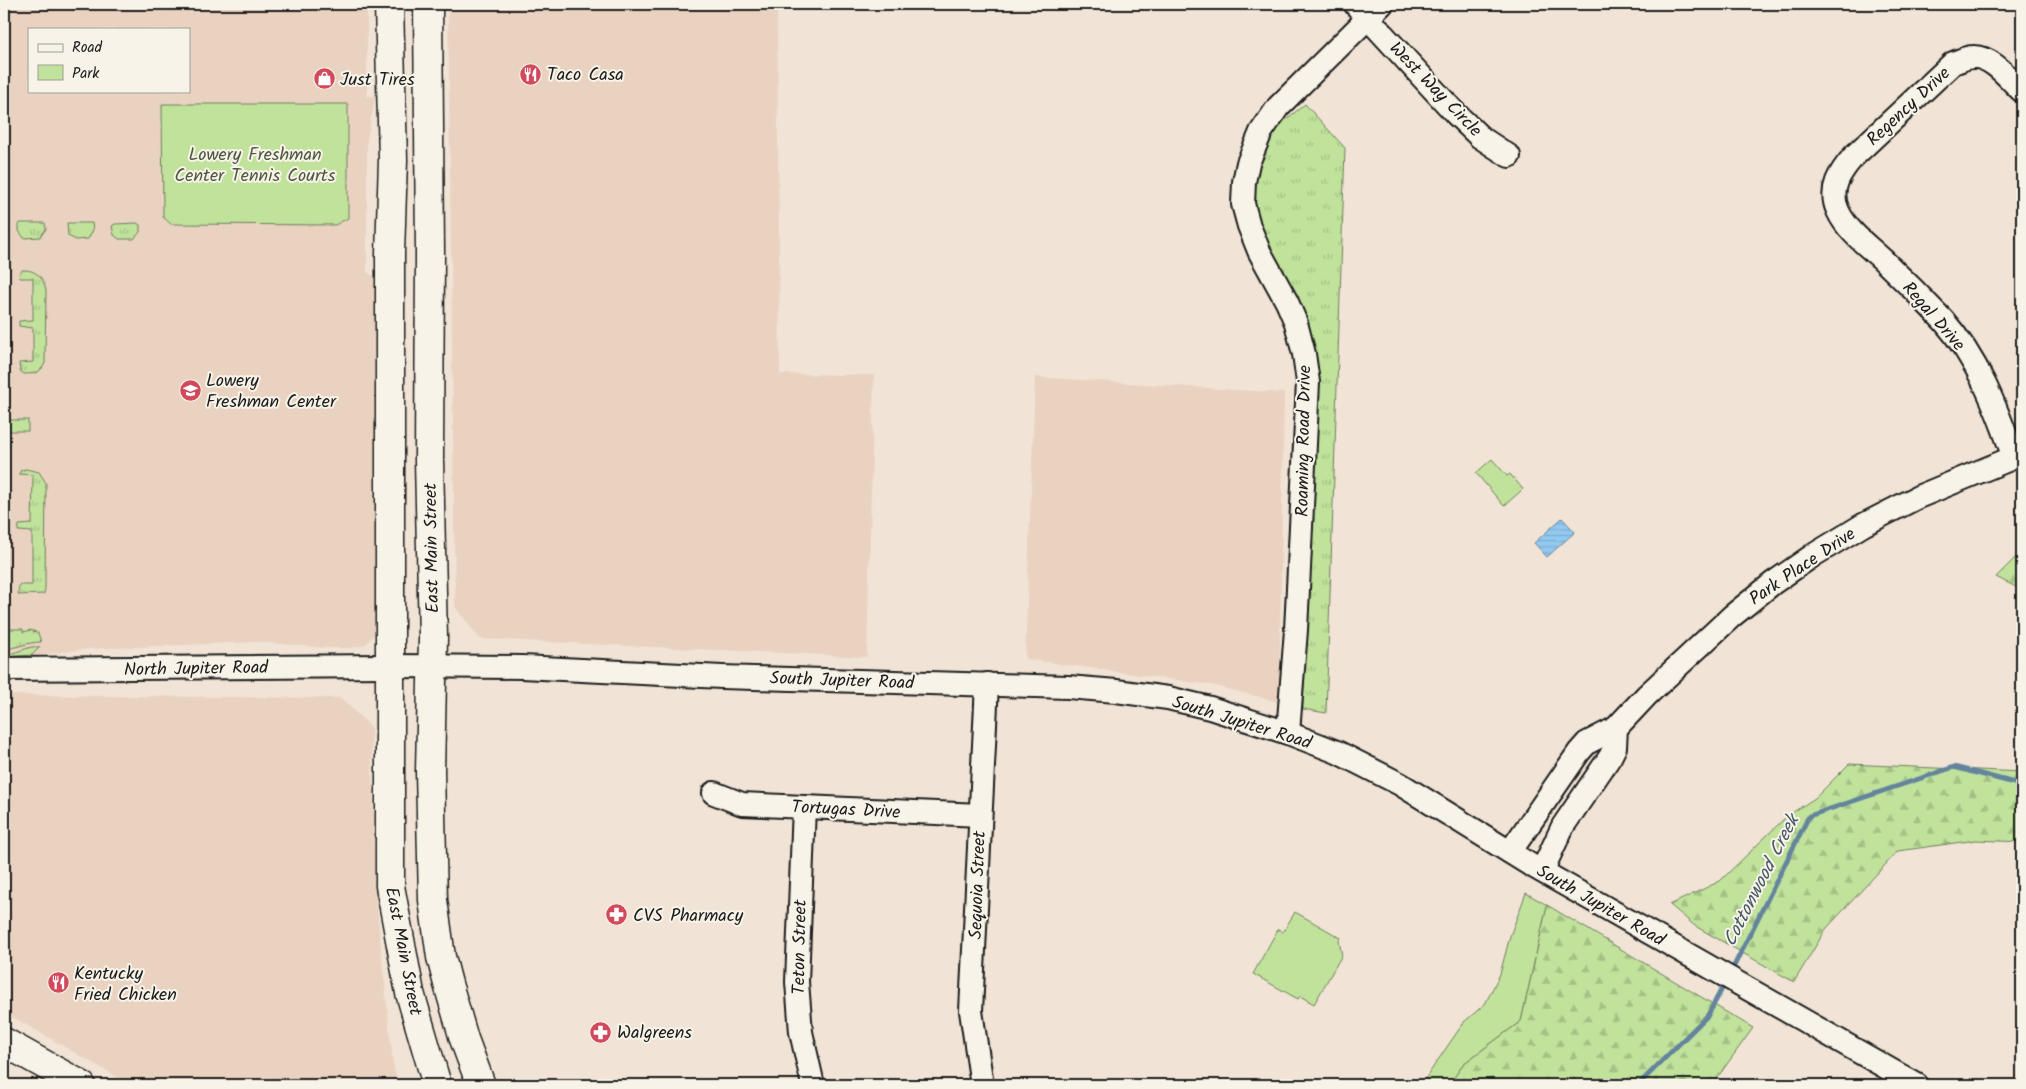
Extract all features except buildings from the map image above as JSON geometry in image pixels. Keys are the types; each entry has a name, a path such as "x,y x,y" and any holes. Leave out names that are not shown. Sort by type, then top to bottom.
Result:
{"main road":[{"name":"East Main Street","path":"389,4 393,160 390,254 390,886 403,966 437,1085"},
{"name":"East Main Street","path":"428,4 430,253 428,361 433,638 430,771 433,900 441,957 464,1039 481,1085"},
{"path":"390,254 430,253"},
{"path":"403,966 441,957"},
{"path":"4,1042 81,1085"}],"street":[{"name":"West Way Circle","path":"1368,8 1456,114 1480,138 1508,156"},
{"name":"Roaming Road Drive","path":"1288,733 1296,630 1308,382 1304,354 1296,323 1287,302 1258,251 1249,226 1243,204 1244,182 1248,164 1261,132 1278,107 1368,8"},
{"name":"Regency Drive","path":"1834,190 1841,170 1854,156 1954,63 1968,58 1983,58 2022,91"},
{"name":"Regal Drive","path":"1834,190 1834,200 1838,212 1852,230 1932,309 1961,344 1997,408 2018,456"},
{"name":"Park Place Drive","path":"1510,852 1587,743 1616,728 1647,695 1732,616 1804,562 1863,524 1912,500 2018,456"},
{"name":"South Jupiter Road","path":"389,666 522,667 722,677 1068,686 1168,698 1210,708 1288,733 1337,752 1400,784 1542,871 1917,1085"},
{"name":"North Jupiter Road","path":"4,669 389,666"},
{"name":"Sequoia Street","path":"982,1085 971,1011 987,684"},
{"path":"1542,871 1563,826 1610,758 1615,747 1616,728"},
{"name":"Tortugas Drive","path":"714,793 742,804 980,816"},
{"name":"Teton Street","path":"804,807 798,1006 813,1085"}],"shaded area":[{"name":"Lowery Freshman Center","path":"4,4 367,4 367,96 376,96 367,139 367,272 376,281 377,631 365,645 352,648 326,648 258,642 88,649 22,657 4,657"},
{"path":"448,4 777,4 780,374 874,375 867,657 480,639 455,607"},
{"path":"1035,377 1284,393 1279,702 1211,685 1025,659"},
{"path":"4,695 341,698 371,727 376,899 393,1063 398,1085 131,1085 4,1012"}],"green space":[{"name":"Lowery Freshman Center Tennis Courts","path":"162,104 348,104 348,218 335,225 171,224 163,217"},
{"path":"1305,104 1345,148 1326,713 1303,709 1313,466 1314,352 1309,325 1265,240 1253,207 1254,176 1264,148 1282,123"},
{"path":"45,223 46,229 40,237 24,238 19,231 19,224"},
{"path":"67,223 92,223 93,230 88,239 76,240 68,236"},
{"path":"137,223 140,225 140,232 134,239 119,239 114,235 112,226 115,224"},
{"path":"22,270 31,271 39,275 46,291 45,363 39,371 28,374 20,371 19,363 33,362 33,328 19,326 19,321 33,320 33,278 20,278 19,274"},
{"path":"4,420 28,420 28,431 4,431"},
{"path":"1492,459 1507,476 1510,474 1523,489 1504,506 1476,473"},
{"path":"26,469 39,472 46,483 44,594 18,595 19,585 32,585 32,532 18,531 19,525 32,524 33,475 19,474 21,470"},
{"path":"2022,551 2022,590 1996,577"},
{"path":"4,629 23,629 23,632 31,630 38,633 41,642 4,649"},
{"path":"31,647 40,647 32,655 4,657 4,654"},
{"path":"1849,764 2022,772 2022,842 1976,840 1898,851 1826,929 1794,982 1695,926 1670,905 1720,881 1787,816 1815,798"},
{"path":"1526,893 1547,905 1521,1021 1463,1064 1449,1085 1421,1085 1464,1022 1485,1004 1500,974 1510,936"},
{"path":"1547,905 1753,1028 1712,1085 1449,1085 1463,1064 1521,1021"},
{"path":"1295,912 1341,938 1339,941 1342,955 1314,1004 1300,996 1298,999 1253,974 1278,929 1283,932"}],"water":[{"path":"1562,518 1575,532 1547,557 1534,543"}],"waterway":[{"name":"Cottonwood Creek","path":"1731,972 1809,816 1954,767 2022,785"},
{"name":"Cottonwood Creek","path":"1638,1085 1708,1015 1726,981"}],"place":[{"name":"Taco Casa","path":"531,74"},
{"name":"Just Tires","path":"324,79"},
{"name":"Lowery Freshman Center","path":"190,390"},
{"name":"CVS Pharmacy","path":"617,915"},
{"name":"Kentucky Fried Chicken","path":"58,983"},
{"name":"Walgreens","path":"601,1032"}]}
